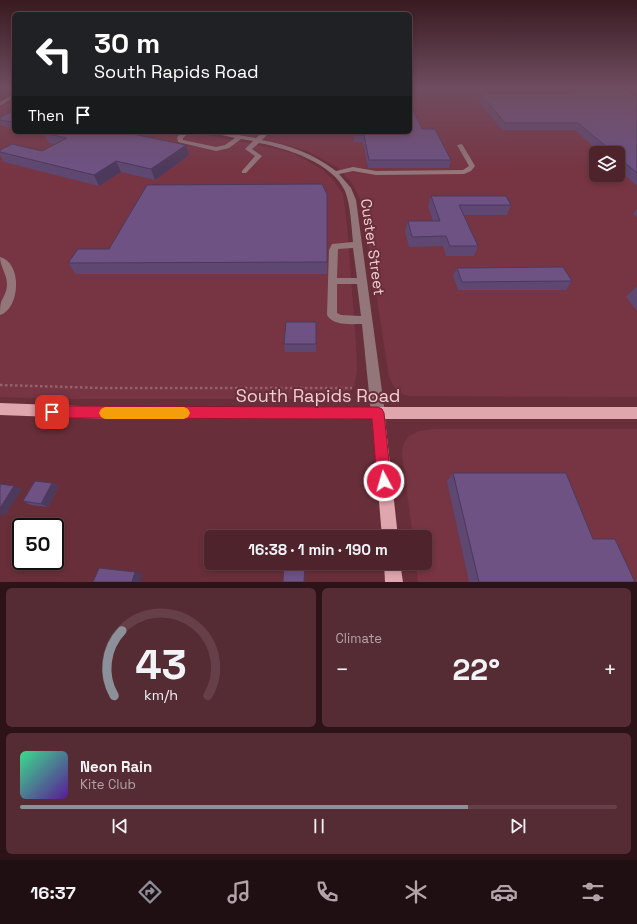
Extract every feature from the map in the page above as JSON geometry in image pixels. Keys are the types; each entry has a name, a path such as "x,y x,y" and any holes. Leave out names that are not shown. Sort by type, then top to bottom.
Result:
{"main road":[{"name":"South Rapids Road","path":"0,409 106,413 637,413"},
{"path":"378,413 389,530"},
{"path":"393,570 394,582"}],"street":[{"path":"184,134 180,137 180,141 216,149 227,147 240,137"},
{"name":"Custer Street","path":"223,134 293,150 312,158 334,173 347,187 352,200 378,413"},
{"path":"244,172 259,156 248,149 265,134"},
{"path":"334,173 352,169 376,173 464,172 469,170 472,166 460,145"},
{"path":"357,245 335,246 333,250 332,315 340,319 366,320"},
{"path":"0,260 4,262 10,273 11,291 0,312"},
{"path":"332,281 362,281"}],"path":[{"path":"0,385 102,388 352,388"}],"shaded area":[{"path":"0,115 12,115 12,134 202,134 278,149 295,154 323,170 334,181 343,194 347,225 357,372 354,386 346,396 341,399 70,399 0,397"},
{"path":"412,115 637,115 637,397 404,395 395,388 389,377 362,202 351,182 338,168 308,151 276,142 238,134 412,134"},
{"path":"434,429 637,429 637,582 418,582 417,570 432,570 432,530 412,530 402,454 403,445 409,436 419,431"}],"building":[{"path":"12,115 12,122 0,120 0,117"},
{"path":"412,115 415,115 422,129 435,129 451,160 369,160 364,135 355,135 412,134"},
{"path":"498,115 637,115 637,173 625,163 625,146 606,146 578,123 505,123"},
{"path":"49,134 133,134 186,145 151,169 116,161 94,175 0,152 0,150 12,144 42,151 67,138"},
{"path":"322,184 327,194 327,262 68,263 78,249 109,249 147,185"},
{"path":"431,196 506,196 511,205 459,205 478,246 450,246 446,236 412,237 408,221 440,221"},
{"path":"563,267 572,281 462,282 457,268"},
{"path":"286,322 316,322 316,344 284,344"},
{"path":"453,473 566,473 593,539 615,539 635,582 479,582"},
{"path":"35,481 52,483 41,504 23,501"},
{"path":"0,484 14,486 0,508"},
{"path":"99,568 135,572 132,582 93,582"},
{"path":"284,570 305,570 304,582 283,582"}],"slow traffic":[{"path":"105,413 184,413"}],"route":[{"path":"52,412 378,413 384,481"}]}
